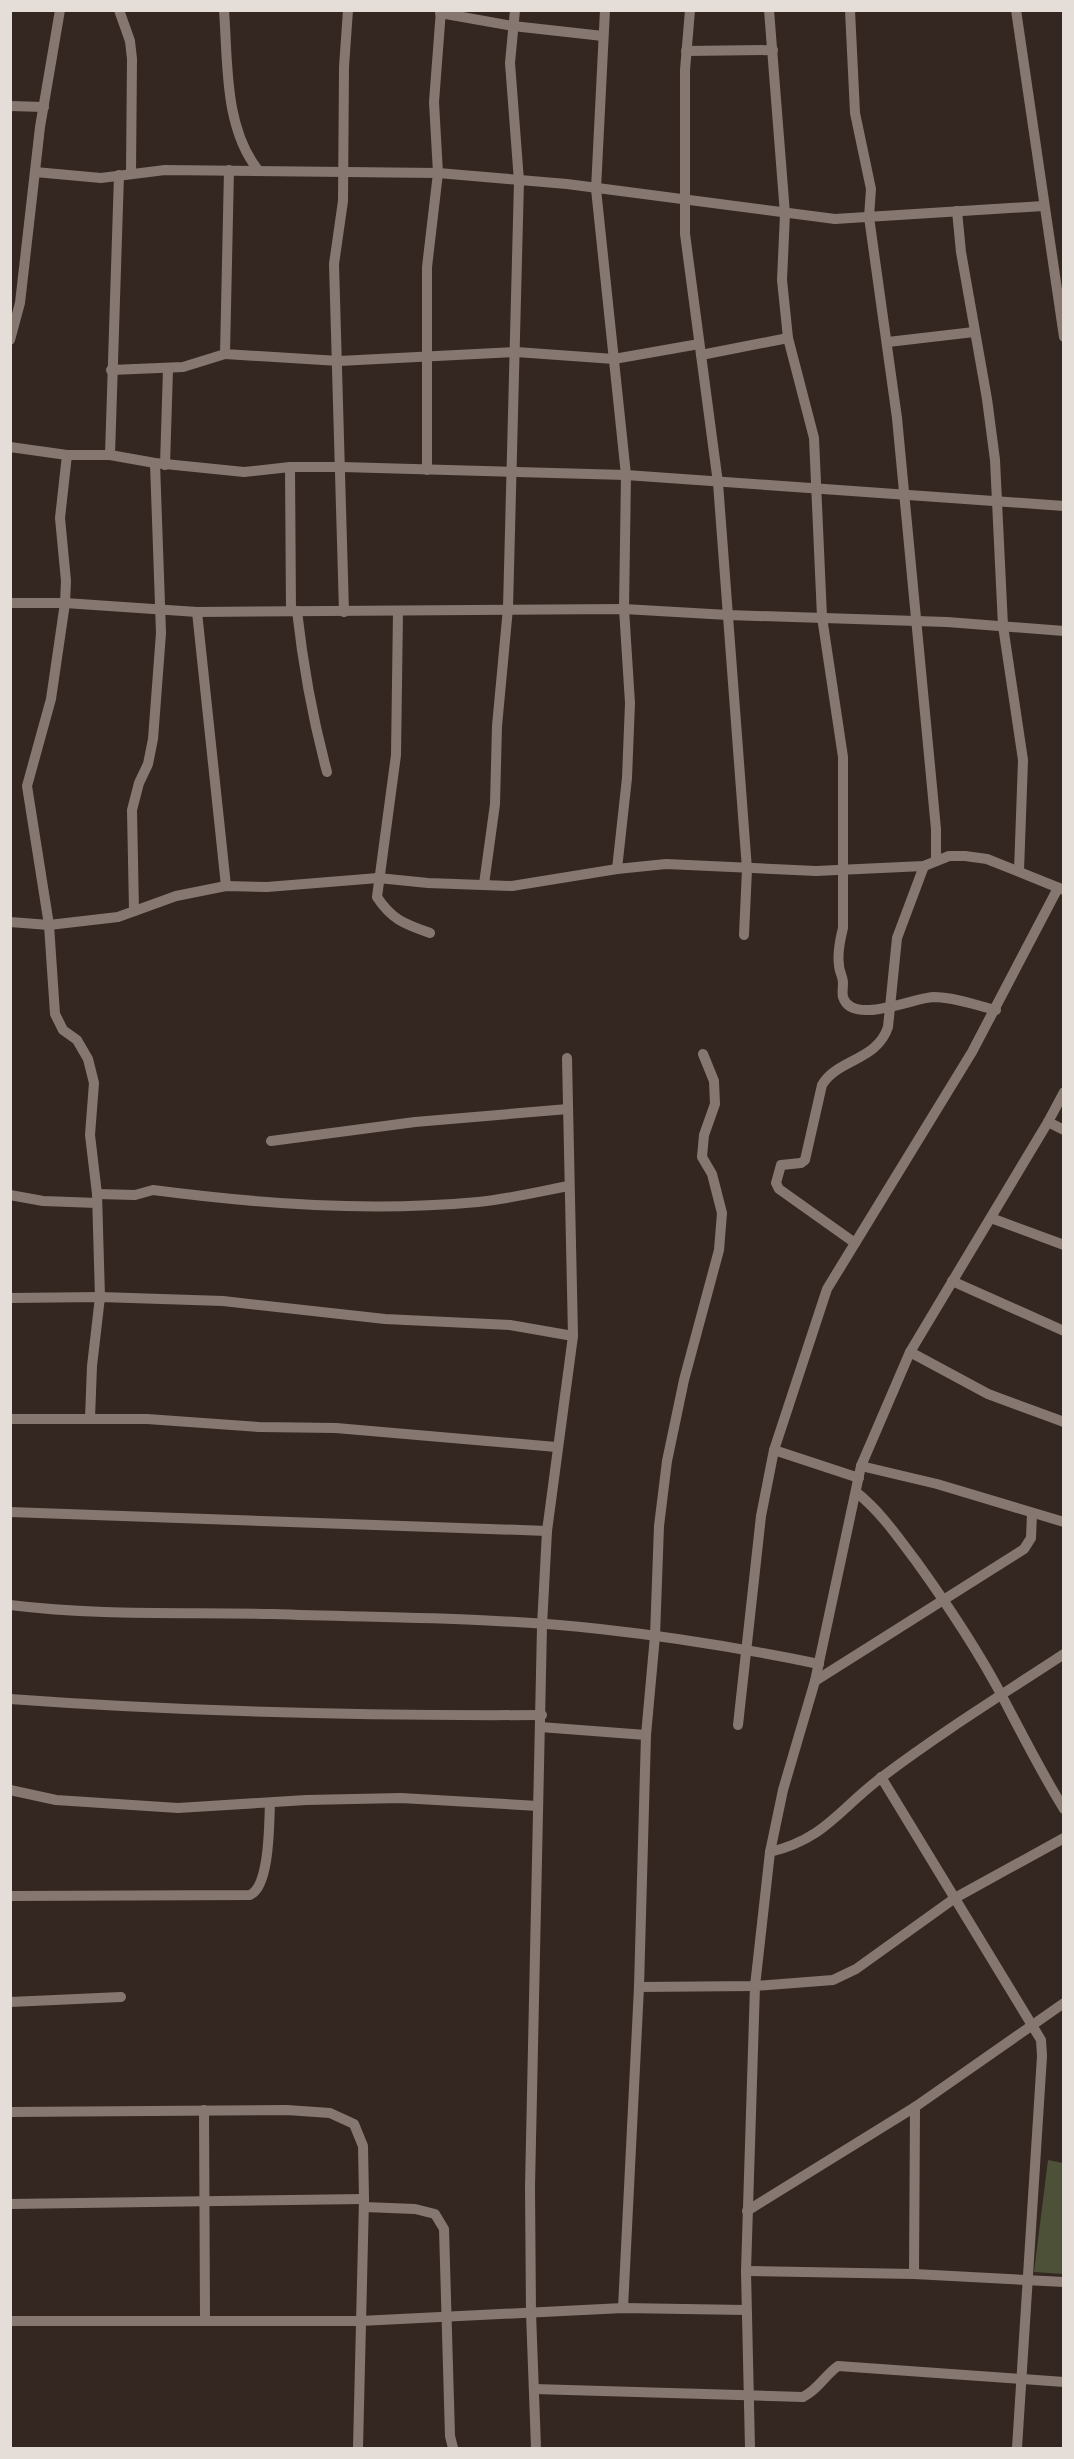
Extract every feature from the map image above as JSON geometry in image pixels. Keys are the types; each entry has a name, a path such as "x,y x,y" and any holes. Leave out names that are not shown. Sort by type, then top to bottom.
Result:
{"street":[{"path":"10,340 20,303 31,226 35,172 60,10"},
{"path":"119,10 130,41 132,59 130,172"},
{"path":"224,10 231,100 246,154 258,170"},
{"path":"344,612 339,360 334,264 344,201 344,67 348,10"},
{"path":"484,884 495,804 497,726 508,608 519,181 510,63 515,10"},
{"path":"605,10 596,189 626,475 624,609 630,703 627,778 617,869"},
{"path":"690,10 686,51 685,234 718,483 747,869 744,934"},
{"path":"769,10 785,214 782,280 788,338 814,438 822,617 843,757 843,928 838,949 843,996 848,1004 858,1008 890,1009 911,999 934,997 959,1000 996,1010"},
{"path":"850,10 855,113 870,189 869,217 888,342 905,494 915,622 936,829 936,861"},
{"path":"1016,10 1064,337"},
{"path":"427,470 427,267 438,173 434,102 440,12 513,26 603,36"},
{"path":"686,51 773,50"},
{"path":"10,106 44,107"},
{"path":"35,172 90,178 130,172 229,170 344,174 438,173 596,189 835,219 1043,206"},
{"path":"225,354 229,170"},
{"path":"110,455 119,175"},
{"path":"957,211 961,252 987,399 998,502 1003,626 1023,760 1019,871"},
{"path":"888,342 974,332"},
{"path":"111,370 183,368 225,354 339,360 516,352 614,359 788,338"},
{"path":"134,911 132,810 139,783 148,764 153,739 161,633 159,608 160,464 168,369"},
{"path":"10,447 67,455 110,455 160,464 244,472 290,467 342,467 626,475 1064,506"},
{"path":"67,455 60,518 66,582 65,603 51,699 27,786 49,925 56,1014 63,1030 77,1040 88,1059 94,1083 90,1135 97,1199 100,1297 92,1366 90,1418"},
{"path":"290,467 294,611 320,748 327,772"},
{"path":"10,603 65,603 197,612 344,612 508,608 624,609 1003,626 1064,631"},
{"path":"398,611 396,755 377,897 388,914 404,924 430,933"},
{"path":"197,612 226,886"},
{"path":"10,922 49,925 118,917 176,896 226,886 267,887 378,878 428,883 537,883 617,869 666,864 816,871 924,866 949,856 987,859 1061,889 1032,934 996,1010 827,1289 774,1450 761,1516 738,1725"},
{"path":"855,1243 795,1198 779,1189 776,1183 781,1165 801,1163 805,1160 822,1085 827,1076 877,1047 885,1037 897,938 924,866"},
{"path":"622,2308 639,1987 646,1735 655,1636 659,1526 667,1461 684,1380 719,1250 722,1213 712,1174 702,1157 704,1136 716,1104 714,1081 703,1054"},
{"path":"536,2448 531,2313 530,2187 542,1715 542,1626 547,1531 556,1447 573,1336 567,1058"},
{"path":"750,2448 747,2395 746,2271 755,1986 770,1852 783,1790 815,1681 861,1466 910,1352 1064,1092"},
{"path":"271,1141 415,1122 568,1109"},
{"path":"1048,1122 1064,1130"},
{"path":"10,1195 44,1201 135,1196 153,1190 278,1205 412,1207 481,1202 568,1186"},
{"path":"991,1218 1064,1245"},
{"path":"952,1281 1064,1331"},
{"path":"10,1298 100,1297 223,1301 385,1319 455,1320 510,1325 573,1336"},
{"path":"910,1352 988,1394 1064,1422"},
{"path":"10,1419 90,1418 192,1421 259,1427 336,1428 556,1447"},
{"path":"774,1450 859,1478"},
{"path":"861,1466 937,1484 1064,1522"},
{"path":"856,1492 875,1507 895,1530 945,1601 1001,1695 1030,1753 1064,1809"},
{"path":"10,1512 547,1531"},
{"path":"815,1681 1024,1550 1031,1538 1032,1513"},
{"path":"10,1605 90,1613 256,1614 455,1620 542,1626 655,1636 746,1649 819,1664"},
{"path":"770,1852 795,1846 816,1834 881,1778 1064,1654"},
{"path":"10,1699 160,1708 404,1715 542,1715"},
{"path":"540,1727 646,1735"},
{"path":"881,1778 1041,2040 1029,2280 1017,2448"},
{"path":"10,1790 56,1800 178,1808 401,1798 538,1806"},
{"path":"10,1896 250,1895 257,1892 260,1886 268,1849 270,1803"},
{"path":"639,1987 755,1986 833,1980 856,1970 955,1899 1064,1838"},
{"path":"10,2002 121,1997"},
{"path":"747,2211 915,2107 1064,2002"},
{"path":"914,2274 915,2107"},
{"path":"204,2110 205,2320"},
{"path":"10,2112 287,2110 330,2113 354,2124 363,2146 364,2203 358,2448"},
{"path":"10,2204 364,2203 435,2214 444,2229 450,2436 453,2448"},
{"path":"746,2271 914,2274 1064,2282"},
{"path":"10,2321 360,2321 622,2308 746,2310"},
{"path":"534,2389 803,2397 817,2390 825,2376 838,2366 1064,2382"},
{"path":"443,2448 450,2436"}],"green space":[{"path":"1048,2160 1063,2163 1063,2274 1034,2272"}]}
